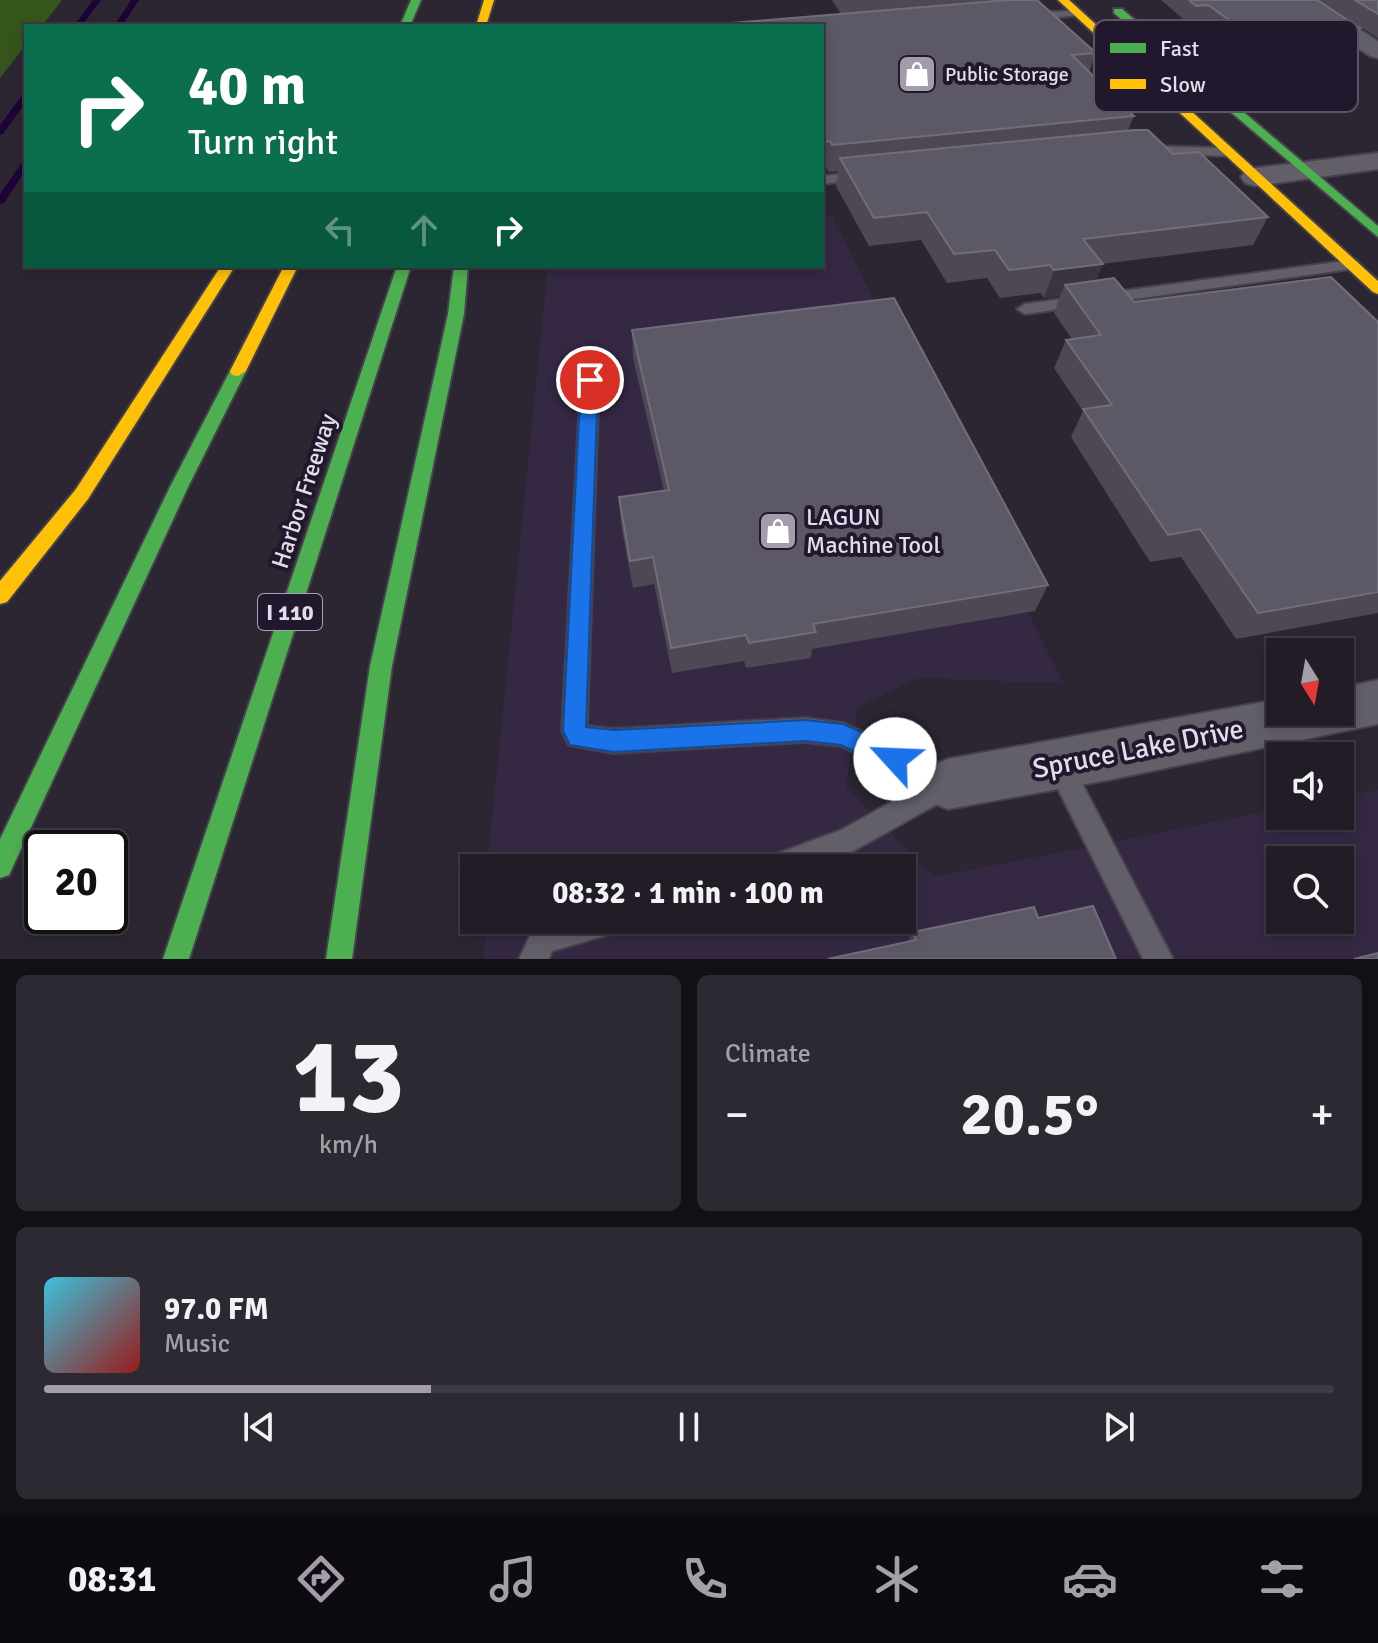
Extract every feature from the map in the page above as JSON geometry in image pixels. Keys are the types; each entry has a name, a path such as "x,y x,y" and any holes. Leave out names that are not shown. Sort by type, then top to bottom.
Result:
{"main road":[{"path":"406,24 416,0"},
{"path":"482,24 489,0"},
{"path":"1106,0 1129,20"},
{"path":"1070,6 1094,28"},
{"path":"1185,112 1378,289"},
{"path":"1237,112 1378,233"},
{"path":"0,596 82,494 227,268"},
{"path":"0,866 172,501 290,268"},
{"name":"Harbor Freeway","path":"176,959 403,268"},
{"path":"339,959 381,666 456,314 461,268"}],"street":[{"path":"1298,0 1329,20"},
{"path":"1358,38 1378,51"},
{"path":"1255,177 1378,161"},
{"path":"1354,707 1378,702"},
{"name":"Spruce Lake Drive","path":"948,784 1266,724"}],"lane":[{"path":"1013,18 1070,6"},
{"path":"1123,150 1228,152"},
{"path":"824,180 885,174"},
{"path":"1025,309 1352,265"},
{"path":"590,380 574,731 578,737 614,741 805,730 843,735 948,784"},
{"path":"1059,765 1158,959"},
{"path":"813,854 848,841 948,784"},
{"path":"534,959 543,939 562,934"}],"shaded area":[{"path":"832,215 1063,683 918,678 858,707 846,787 912,854 488,854 548,268 824,268 824,216"},
{"path":"1378,790 1378,959 484,959 485,934 916,934 916,859 934,877 1266,812 1266,830 1354,830 1354,794"}],"green space":[{"path":"0,0 62,0 44,24 24,24 24,48 0,78"}],"building":[{"path":"1037,0 1094,51 1072,55 1094,77 1094,112 1130,112 1134,116 832,145 830,141 824,142 824,24 720,24"},
{"path":"1189,0 1317,0 1348,20 1229,20 1208,5 1196,6"},
{"path":"1355,0 1378,0 1378,14"},
{"path":"1148,130 1173,154 1199,152 1268,217 1083,239 1103,264 1054,270 1050,265 1009,270 995,250 954,254 927,212 874,218 840,158"},
{"path":"1331,277 1378,322 1378,592 1258,613 1200,529 1168,535 1083,409 1112,405 1066,340 1101,335 1065,285 1114,278 1134,302"},
{"path":"894,298 1048,585 813,624 816,632 749,643 746,635 671,648 653,557 630,561 619,497 669,490 632,330"},
{"path":"1093,906 1116,959 828,959 916,940 916,931 1034,907 1038,918"},
{"path":"1378,953 1378,959 1354,959"}],"waterway":[{"path":"79,24 97,0"},
{"path":"119,24 135,0"},
{"path":"0,132 24,99"},
{"path":"0,201 24,166"}],"traffic: fast":[{"path":"406,24 416,0"},
{"path":"1118,11 1129,20"},
{"path":"1236,112 1378,233"},
{"path":"176,959 403,268"},
{"path":"339,959 381,666 456,314 461,268"},
{"path":"0,866 179,487 238,371"}],"traffic: slow":[{"path":"482,24 489,0"},
{"path":"1063,0 1094,28"},
{"path":"1185,112 1378,289"},
{"path":"0,596 82,494 227,268"},
{"path":"238,371 290,268"}],"place":[{"name":"Public Storage","path":"917,74"},
{"name":"LAGUN Machine Tool","path":"778,531"}],"route":[{"path":"590,380 574,731 578,737 614,741 805,730 843,735 895,759"}]}
